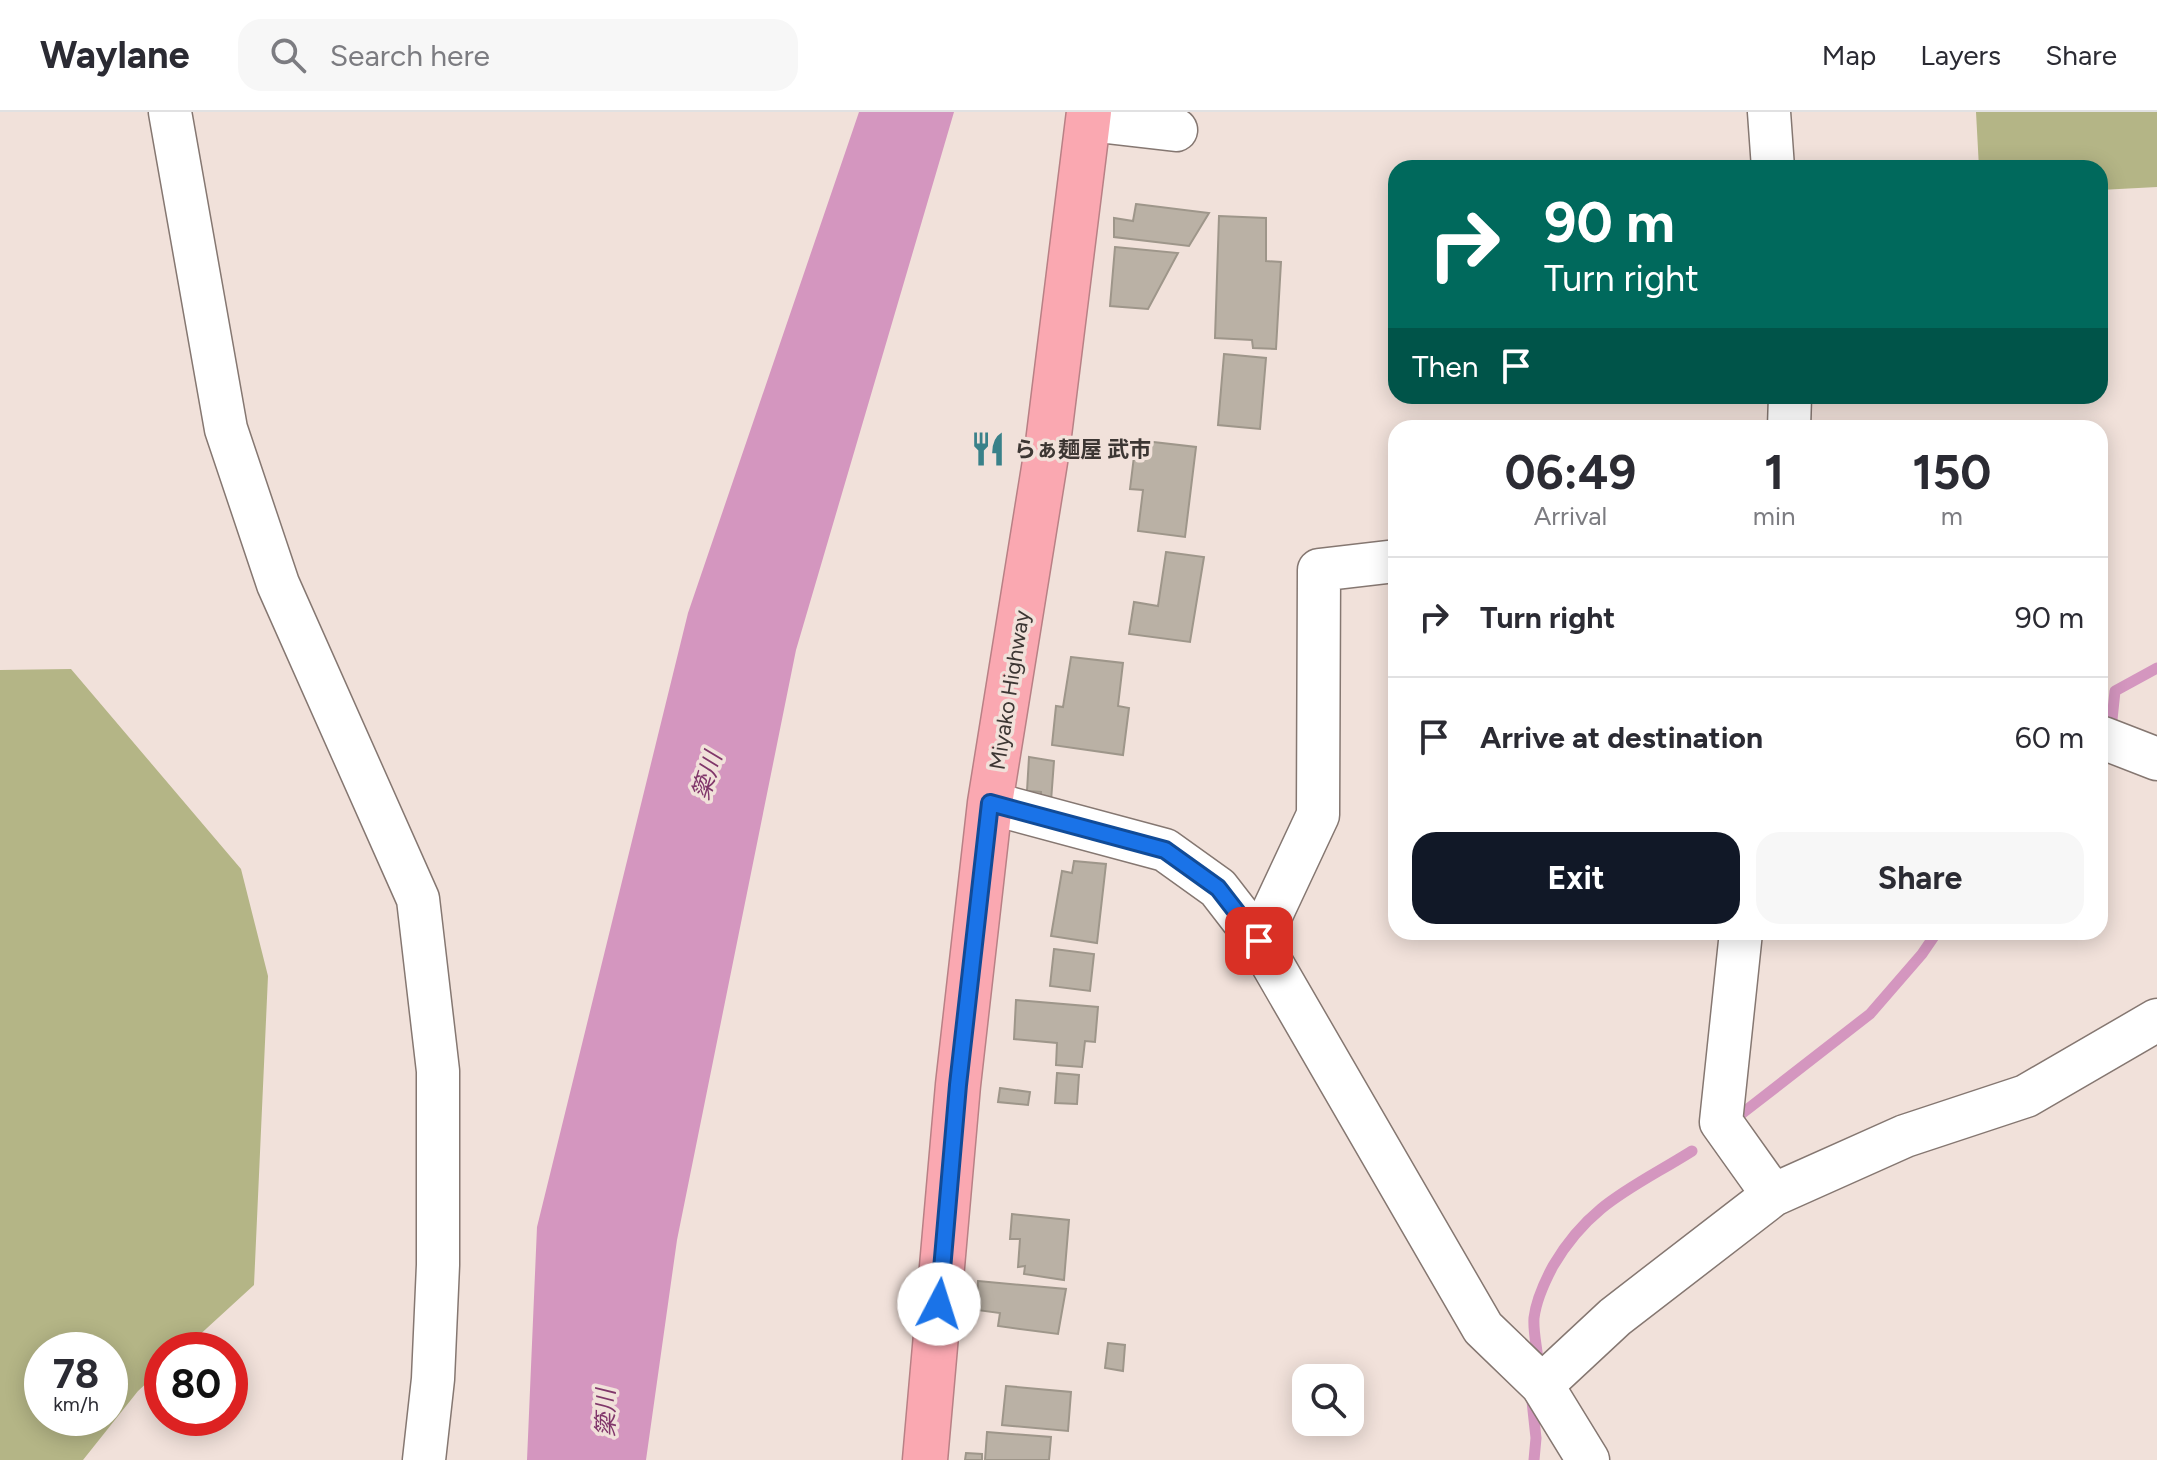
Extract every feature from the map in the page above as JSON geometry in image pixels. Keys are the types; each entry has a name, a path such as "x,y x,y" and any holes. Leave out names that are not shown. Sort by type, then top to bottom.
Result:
{"highway":[{"name":"Miyako Highway","path":"925,1460 958,1085 990,803 1048,443 1089,116"}],"street":[{"path":"170,112 226,429 278,584 418,899 438,1071 438,1265 433,1379 424,1460"},
{"path":"1769,112 1772,160"},
{"path":"1089,116 1176,130"},
{"path":"1259,941 1318,815 1319,570 1388,562"},
{"path":"2108,740 2157,759"},
{"path":"990,803 1165,850 1218,888 1259,941 1483,1328 1542,1385 1588,1460"},
{"path":"1740,940 1721,1122 1773,1195"},
{"path":"1542,1385 1615,1317 1773,1195 1905,1136 2026,1096 2157,1020"}],"green space":[{"path":"1976,112 2157,112 2157,187 2108,190 2108,160 1979,160"},
{"path":"71,669 241,869 268,976 254,1285 203,1332 144,1332 144,1386 128,1404 128,1332 24,1332 24,1436 102,1436 83,1460 0,1460 0,670"}],"water":[{"name":"簗川","path":"859,112 954,112 796,650 677,1240 646,1460 527,1460 537,1227 688,613"}],"building":[{"path":"1136,204 1209,213 1189,246 1114,237 1114,218 1133,221"},
{"path":"1219,216 1266,218 1266,261 1281,262 1276,349 1253,348 1252,340 1215,338"},
{"path":"1115,247 1178,253 1148,309 1110,306"},
{"path":"1224,354 1266,358 1260,429 1218,425"},
{"path":"1136,440 1196,447 1185,537 1138,531 1143,490 1130,489"},
{"path":"1166,552 1204,557 1190,642 1129,634 1134,602 1158,606"},
{"path":"1071,657 1123,663 1118,706 1129,708 1123,755 1052,745 1056,706 1063,707"},
{"path":"1029,757 1054,761 1051,801 1041,801 1041,792 1027,791"},
{"path":"1074,861 1106,864 1097,943 1051,936 1062,871 1072,873"},
{"path":"1054,949 1094,954 1090,991 1050,986"},
{"path":"1016,1000 1098,1007 1095,1042 1085,1041 1082,1067 1056,1065 1057,1043 1014,1039"},
{"path":"1057,1073 1079,1075 1077,1104 1055,1103"},
{"path":"1000,1088 1030,1092 1028,1105 998,1102"},
{"path":"1012,1214 1069,1220 1064,1280 1024,1274 1025,1266 1018,1267 1020,1239 1010,1239"},
{"path":"978,1281 1066,1289 1058,1334 998,1326 1000,1313 977,1310"},
{"path":"1108,1343 1125,1345 1123,1371 1105,1368"},
{"path":"1006,1386 1071,1392 1068,1431 1002,1425"},
{"path":"987,1432 1051,1437 1049,1460 985,1460"},
{"path":"966,1453 982,1454 982,1460 965,1460"}],"waterway":[{"path":"2111,729 2115,691 2157,668"},
{"path":"1740,1115 1870,1014 1932,940"},
{"path":"1538,1361 1534,1323 1537,1305 1550,1272 1567,1244 1614,1199 1692,1151"},
{"path":"1532,1401 1536,1438 1534,1460"}],"place":[{"name":"らぁ麺屋 武市","path":"988,449"}],"route":[{"path":"939,1304 958,1085 990,803 1165,850 1218,888 1259,941"}]}
